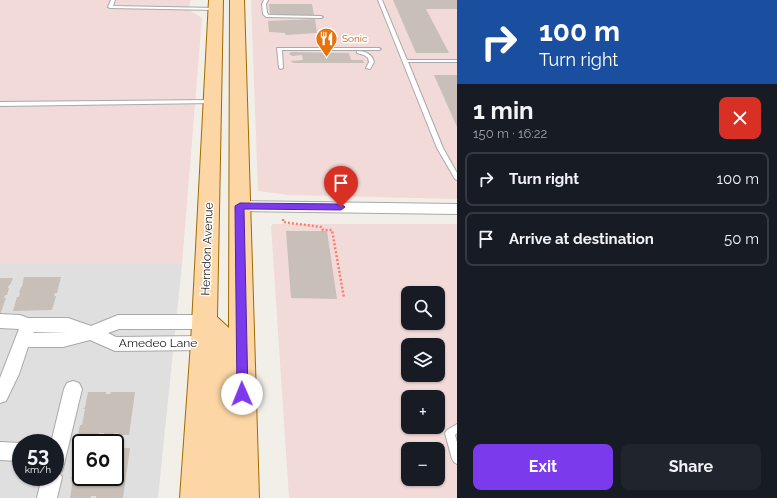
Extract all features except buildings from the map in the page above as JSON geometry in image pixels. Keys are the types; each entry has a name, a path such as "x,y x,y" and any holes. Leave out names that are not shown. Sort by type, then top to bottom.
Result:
{"main road":[{"path":"237,0 244,498"},
{"name":"Herndon Avenue","path":"195,498 204,332 216,4"},
{"path":"213,102 225,137 224,195 229,203 240,206"},
{"path":"204,332 214,327 222,336 225,347 223,498"}],"street":[{"path":"240,206 457,209"},
{"name":"Amedeo Lane","path":"0,321 20,322 26,332 63,340 91,333 118,322 204,332"},
{"path":"0,395 11,374 26,332"},
{"name":"Amedeo Lane","path":"91,333 115,344 204,332"},
{"path":"61,434 72,389"},
{"path":"0,451 12,452"},
{"path":"47,498 50,486"}],"lane":[{"path":"113,0 110,7 154,7 159,9 216,4"},
{"path":"266,0 264,4 265,14 268,16 321,17"},
{"path":"380,0 440,148 457,178"},
{"path":"281,68 279,49 378,49"},
{"path":"280,57 286,52 361,52 367,54 372,60 372,64 368,68"},
{"path":"405,61 457,61"},
{"path":"0,104 213,102"},
{"path":"457,428 450,433 457,459"}],"path":[{"path":"282,219 283,222 322,227 322,230 332,230 344,298"}],"shaded area":[{"path":"0,0 194,0 190,1 189,8 192,12 202,18 182,264 0,264"},
{"path":"251,0 457,0 457,199 289,195 258,191"},
{"path":"273,224 457,224 457,498 289,498 271,226"},
{"path":"0,264 182,264 158,498 0,498"}],"place":[{"name":"Sonic","path":"327,58"}],"route":[{"path":"242,394 240,206 341,207"}]}
